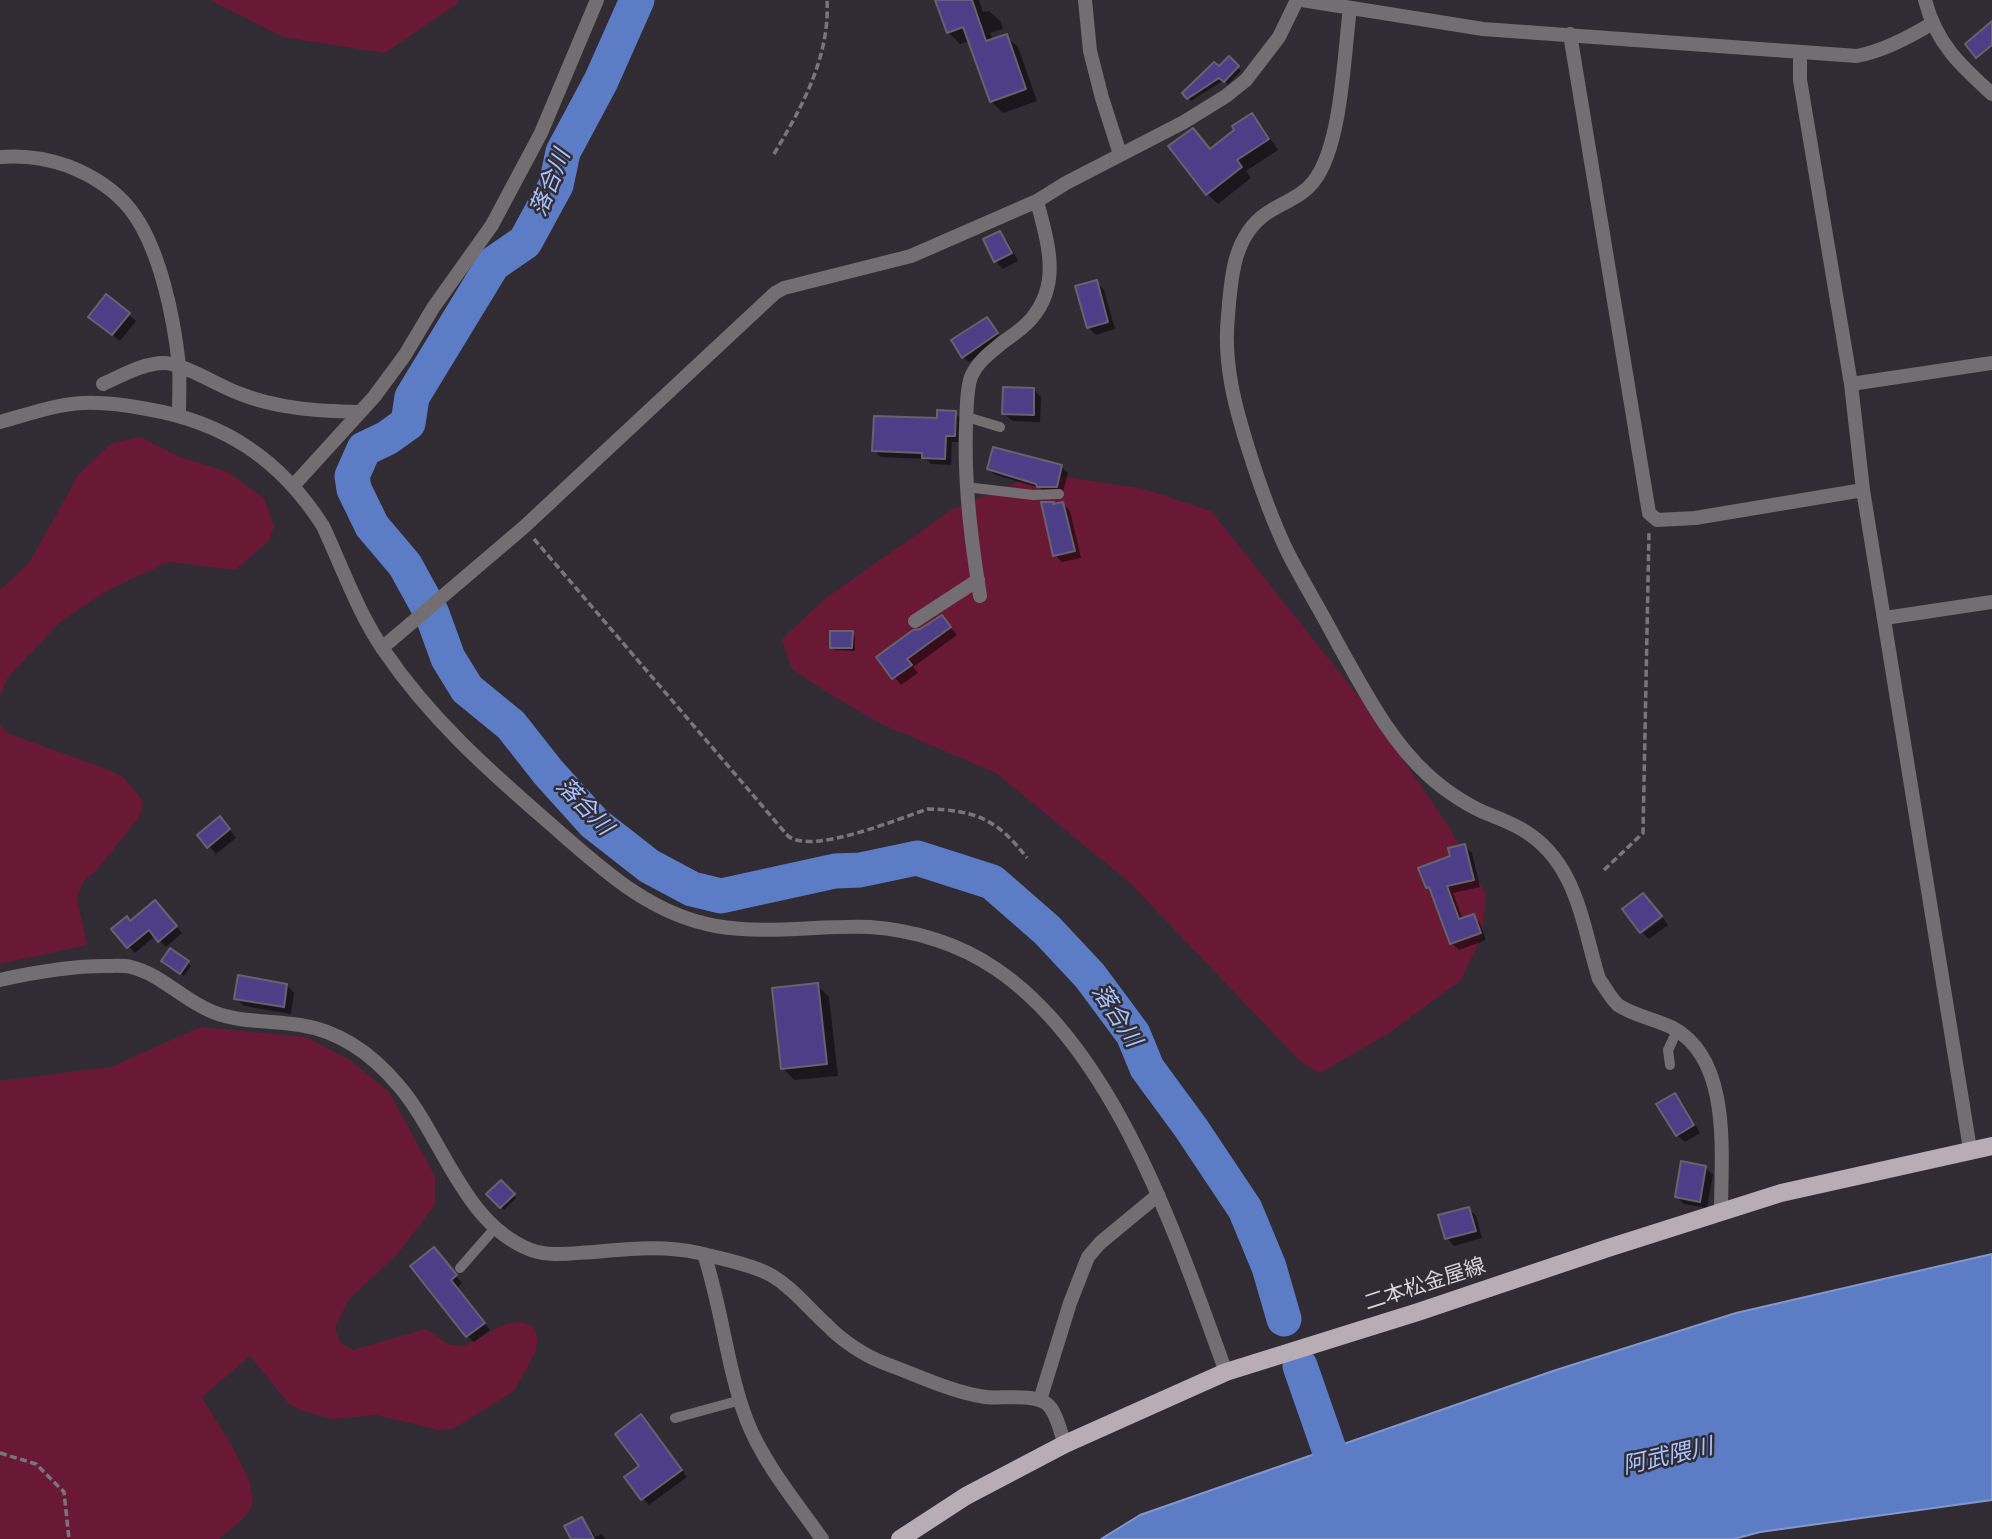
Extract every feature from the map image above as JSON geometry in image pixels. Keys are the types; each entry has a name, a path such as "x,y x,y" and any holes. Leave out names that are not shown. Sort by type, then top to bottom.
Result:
{"main road":[{"name":"二本松金屋線","path":"900,1539 966,1496 1065,1444 1226,1372 1782,1192 1992,1146"}],"street":[{"path":"293,486 360,412 405,355 433,309 492,225 541,133 597,0"},
{"path":"1084,0 1090,51 1120,154"},
{"path":"382,649 524,527 775,293 784,288 911,256 1037,201 1120,154 1184,122 1246,80 1279,37 1299,0 1483,29 1857,56 1869,54 1909,37 1931,24"},
{"path":"1924,0 1931,24 1958,61 1992,94"},
{"path":"1350,8 1339,102 1328,157 1314,181 1299,195 1268,212 1242,238 1235,261 1227,317 1227,352 1231,387 1241,428 1264,497 1288,552 1363,688 1394,737 1429,776 1478,809 1523,830 1549,849 1568,877 1599,979 1617,1004 1677,1031 1695,1045 1712,1080 1720,1111 1721,1212"},
{"path":"1570,34 1649,513 1657,520 1695,518 1863,489"},
{"path":"1800,53 1800,80 1851,384 1863,489 1970,1149"},
{"path":"0,157 41,158 74,168 102,183 128,206 143,229 155,256 179,368 179,414"},
{"path":"980,596 968,521 966,487 970,379 978,364 1030,321 1040,308 1047,290 1051,256 1037,201"},
{"path":"103,384 166,362 237,393 260,400 289,407 360,412"},
{"path":"1851,384 1992,363"},
{"path":"0,422 81,403 107,403 179,414 219,429 263,457 293,486 323,526 382,649 424,705 470,754 604,871 648,901 686,919 764,932 841,928 902,932 966,951 996,969 1048,1013 1071,1040 1110,1101 1158,1195 1226,1372"},
{"path":"915,621 978,580"},
{"path":"1885,618 1992,601"},
{"path":"0,980 37,971 89,966 130,966 160,980 194,1004 214,1013 236,1019 300,1025 347,1040 379,1064 400,1086 417,1110 453,1174 495,1228 532,1250 558,1254 671,1247 769,1274 806,1302 828,1327 875,1360 966,1393 988,1398 1040,1400 1048,1404 1065,1444"},
{"path":"1040,1400 1070,1303 1088,1257 1100,1243 1158,1195"},
{"path":"704,1254 715,1287 747,1421 773,1469 822,1539"}],"lane":[{"path":"967,417 1000,427"},
{"path":"966,487 1033,495 1059,494"},
{"path":"1670,1065 1668,1050 1677,1031"},
{"path":"460,1268 495,1228"},
{"path":"675,1418 741,1400"}],"path":[{"path":"774,154 803,105 818,68 827,24 827,0"},
{"path":"1604,870 1643,833 1649,513"},
{"path":"524,527 795,841 817,843 928,809 946,810 970,813 1008,834 1027,858"},
{"path":"0,1453 36,1464 64,1492 69,1539"}],"shaded area":[{"path":"210,0 459,0 385,53 283,37"},
{"path":"140,437 180,457 228,472 264,498 274,526 269,541 235,570 169,562 110,589 60,622 8,677 0,696 0,590 29,563 79,474 112,443"},
{"path":"1039,473 1145,489 1211,511 1367,707 1449,827 1486,895 1481,938 1461,980 1389,1033 1320,1073 1300,1061 1129,882 996,773 879,723 791,668 782,639 826,598 953,509"},
{"path":"0,724 7,733 124,778 143,801 140,816 96,871 84,880 77,898 87,945 0,964"},
{"path":"200,1027 306,1037 350,1060 389,1092 435,1176 435,1205 399,1252 348,1301 335,1328 340,1342 353,1350 425,1329 450,1345 464,1346 503,1325 517,1322 532,1325 538,1338 535,1353 514,1391 453,1429 439,1430 376,1415 332,1419 303,1411 289,1404 250,1356 202,1397 234,1450 249,1480 252,1493 252,1504 247,1514 219,1539 0,1539 0,1081 111,1067"}],"water":[{"name":"阿武隈川","path":"1992,1254 1992,1500 1760,1532 1734,1539 1101,1539 1140,1515 1553,1371 1736,1313"}],"building":[{"path":"935,0 972,0 986,41 1007,34 1026,89 990,102 963,27 947,33"},
{"path":"1992,21 1992,45 1976,58 1965,44"},
{"path":"1229,56 1239,66 1224,82 1219,78 1187,99 1182,93 1214,62 1219,66"},
{"path":"1252,113 1269,139 1237,160 1242,167 1206,195 1168,146 1193,128 1210,149 1234,130 1232,126"},
{"path":"1000,231 1012,253 994,262 983,239"},
{"path":"1097,280 1108,322 1087,328 1075,286"},
{"path":"106,294 130,313 112,335 88,317"},
{"path":"987,317 998,333 962,358 951,340"},
{"path":"1003,387 1034,388 1034,415 1002,414"},
{"path":"937,410 956,411 955,436 946,436 945,459 922,458 922,453 872,451 874,416 937,418"},
{"path":"993,447 1062,465 1057,487 1037,487 1036,484 987,469"},
{"path":"1041,502 1063,502 1075,551 1053,556"},
{"path":"942,615 951,627 907,659 912,665 892,679 876,657 913,630 920,629"},
{"path":"830,631 853,631 852,648 830,648"},
{"path":"220,816 230,829 207,848 197,835"},
{"path":"1465,844 1474,880 1447,886 1459,919 1474,914 1481,933 1450,944 1429,887 1426,888 1418,868 1450,856 1448,848"},
{"path":"1643,893 1662,916 1640,933 1622,909"},
{"path":"155,900 177,926 158,942 149,930 127,948 111,929 127,916 130,921"},
{"path":"170,948 189,961 180,974 161,961"},
{"path":"238,975 287,984 284,1007 234,999"},
{"path":"818,983 827,1064 781,1069 772,988"},
{"path":"1675,1093 1694,1125 1676,1136 1656,1104"},
{"path":"1681,1161 1706,1166 1700,1202 1675,1197"},
{"path":"501,1180 515,1194 500,1208 486,1194"},
{"path":"1469,1207 1476,1231 1445,1239 1438,1215"},
{"path":"434,1247 457,1275 451,1280 485,1323 466,1337 410,1266"},
{"path":"641,1414 682,1470 641,1500 624,1477 639,1466 615,1434"},
{"path":"582,1517 594,1539 571,1539 564,1526"}],"waterway":[{"name":"落合川","path":"637,0 601,81 563,152 556,185 525,242 493,264 412,397 408,423 387,438 364,449 352,476 354,489 372,526 405,565 432,614 448,658 467,689 511,725 548,772 594,823 649,866 692,889 721,896 835,871 860,870 917,858 992,882 1047,930 1090,976 1133,1034 1147,1068 1245,1209 1269,1267 1284,1319"},
{"name":"落合川","path":"1300,1366 1345,1495"}]}
